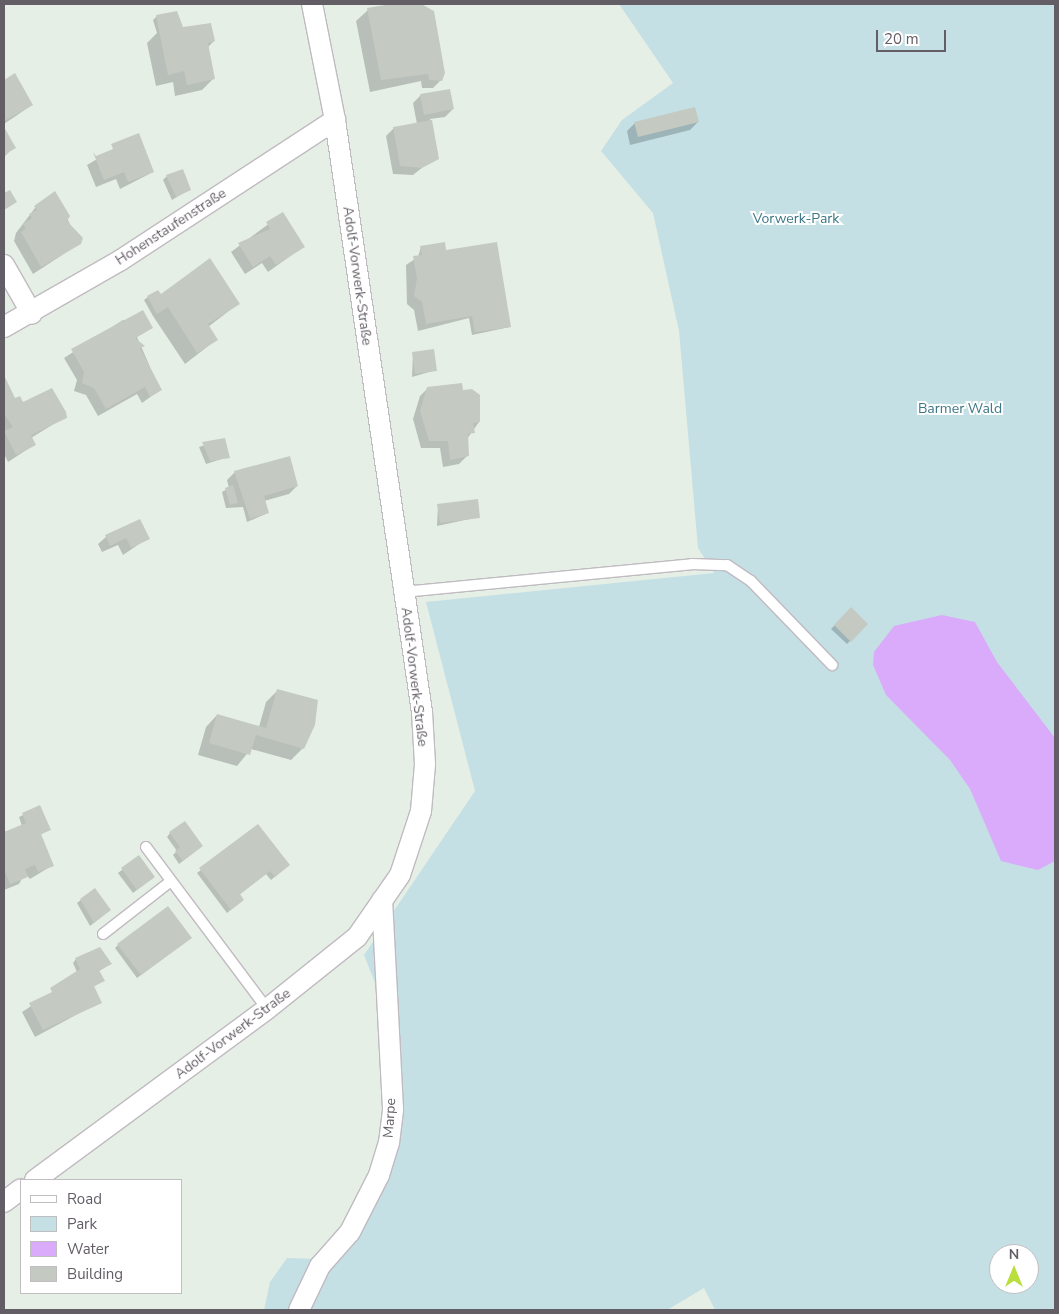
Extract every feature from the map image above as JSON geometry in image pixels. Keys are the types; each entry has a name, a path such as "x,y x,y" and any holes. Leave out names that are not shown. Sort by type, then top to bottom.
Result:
{"street":[{"name":"Adolf-Vorwerk-Straße","path":"35,1179 267,1009 357,937 382,900 412,846 425,764 403,592 335,120 312,4"},
{"name":"Hohenstaufenstraße","path":"4,327 32,314 335,120"},
{"path":"4,265 32,314"},
{"name":"Marpe","path":"299,1310 320,1266 350,1232 379,1176 389,1143 393,1109 382,900"},
{"path":"4,1202 20,1191"}],"lane":[{"path":"403,592 692,564 727,565 751,581 832,665"},
{"path":"146,848 267,1009"},
{"path":"102,934 171,881"}],"green space":[{"path":"619,4 1055,4 1055,1310 715,1310 704,1288 667,1310 264,1310 270,1282 287,1258 321,1259 360,1197 377,1151 383,1101 379,993 364,955 475,791 426,602 714,573 698,548 679,331 653,213 601,151 622,120 673,83"}],"water":[{"path":"942,615 975,622 997,662 1055,738 1055,861 1038,870 1001,861 970,789 950,760 886,695 873,665 874,652 894,626"}],"building":[{"path":"391,4 421,4 434,11 445,73 442,81 429,80 428,74 381,80 367,8"},
{"path":"177,11 183,27 211,23 215,41 208,43 215,79 187,85 184,71 168,75 156,15"},
{"path":"15,73 33,105 4,121 4,80"},
{"path":"450,89 454,109 424,115 420,94"},
{"path":"695,107 699,122 638,137 634,122"},
{"path":"432,120 439,159 422,168 400,166 393,127"},
{"path":"4,127 16,148 4,155"},
{"path":"139,133 154,172 128,182 124,172 104,180 93,152 96,156 113,149 111,144"},
{"path":"183,169 191,190 176,197 166,175"},
{"path":"10,190 17,202 4,210 4,193"},
{"path":"55,191 70,216 67,221 83,238 81,244 41,267 21,232 26,229 23,224 32,218 29,214 37,210 34,206"},
{"path":"283,212 305,247 276,265 270,256 253,267 238,243 270,229 266,222"},
{"path":"445,242 446,250 497,242 511,327 475,332 472,316 426,324 422,302 414,296 417,278 413,256 422,255 420,246"},
{"path":"210,258 240,304 208,324 218,340 197,353 168,307 157,314 147,296 158,290 161,294"},
{"path":"143,310 153,328 135,338 145,346 140,348 162,390 150,397 145,387 106,409 94,388 82,383 84,372 71,349"},
{"path":"434,349 437,371 415,374 412,352"},
{"path":"4,375 15,398 20,396 23,402 52,388 66,412 67,418 31,435 36,445 16,455 4,431 13,427 4,414"},
{"path":"462,383 463,390 472,389 480,395 480,422 473,423 475,433 468,434 469,456 450,460 448,441 429,441 420,411 427,387"},
{"path":"225,438 230,458 210,461 202,442"},
{"path":"290,456 298,486 264,496 269,513 250,519 234,471"},
{"path":"233,485 238,503 230,505 225,488"},
{"path":"478,499 480,518 440,523 437,504"},
{"path":"140,519 150,539 131,548 126,538 110,546 105,535"},
{"path":"851,607 868,624 851,642 834,625"},
{"path":"277,689 318,700 315,725 304,749 256,735 250,755 209,743 217,714 266,728"},
{"path":"40,805 51,830 41,834 54,866 38,872 35,865 25,869 28,877 10,884 4,869 4,832 26,823 22,813"},
{"path":"185,821 203,846 183,861 175,851 180,847 169,832"},
{"path":"258,824 290,865 275,877 270,871 240,894 244,900 231,910 199,868"},
{"path":"139,855 155,877 137,890 121,868"},
{"path":"95,888 111,910 94,923 80,899"},
{"path":"168,906 192,938 141,975 117,944"},
{"path":"100,947 112,964 99,970 105,981 94,986 102,1003 43,1030 29,1003 52,992 50,988 80,969 75,958"}],"park label":[{"name":"Vorwerk-Park","path":"796,219"},
{"name":"Barmer Wald","path":"960,409"}]}
